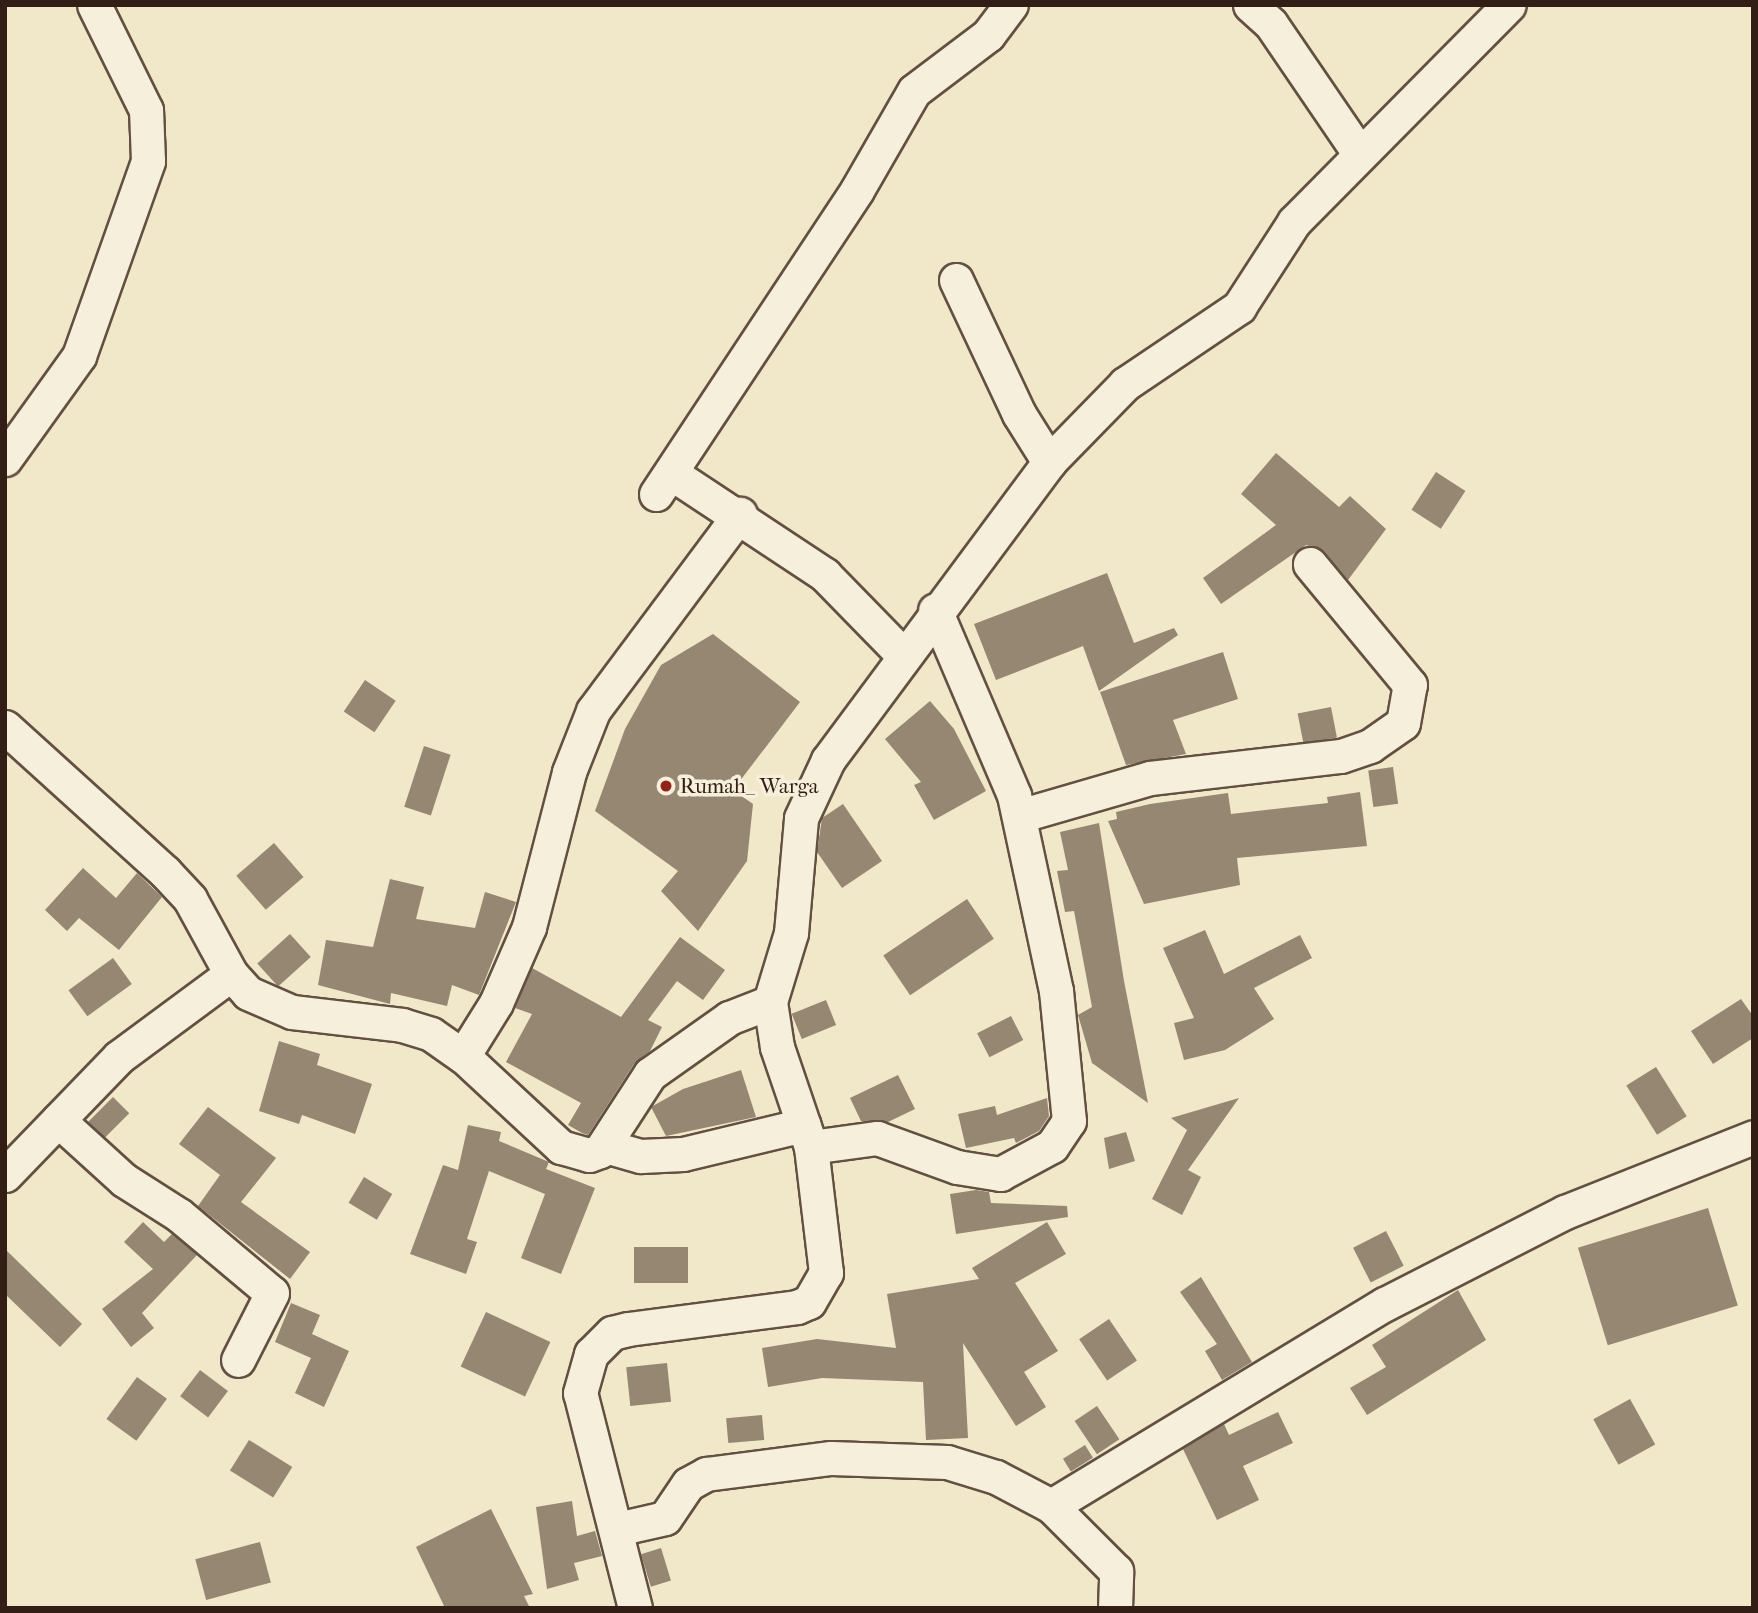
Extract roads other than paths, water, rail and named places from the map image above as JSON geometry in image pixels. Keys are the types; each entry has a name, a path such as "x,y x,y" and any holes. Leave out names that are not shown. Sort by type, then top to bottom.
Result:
{"street":[{"path":"5,459 79,356 148,161 146,110 94,5"},
{"path":"903,655 825,575 740,514 664,484 914,91 988,35 1011,5"},
{"path":"1250,5 1271,24 1359,153"},
{"path":"635,1608 617,1529 580,1393 591,1354 612,1333 628,1328 809,1302 826,1273 808,1136 777,1046 770,1002 791,933 804,810 828,760 935,610 1049,462 1125,384 1239,307 1294,222 1359,153 1509,5"},
{"path":"956,280 1019,414 1049,462"},
{"path":"463,1056 496,1003 529,927 569,772 593,711 740,514"},
{"path":"1019,816 1150,778 1341,756 1370,746 1402,723 1410,685 1310,564"},
{"path":"605,1146 641,1156 682,1154 808,1136 877,1138 981,1175 1000,1174 1052,1146 1062,1133 1069,1093 1056,990 1019,816 935,610"},
{"path":"5,727 173,881 231,974 248,993 282,1009 402,1025 463,1056 561,1147 589,1155 605,1146 650,1074 729,1018 770,1002"},
{"path":"5,1175 119,1057 231,974"},
{"path":"58,1120 124,1180 179,1215 272,1293 238,1360"},
{"path":"1051,1506 1397,1298 1565,1212 1753,1137"},
{"path":"617,1529 665,1518 688,1484 706,1474 831,1458 947,1462 996,1477 1051,1506 1116,1571 1115,1608"}],"place":[{"name":"Rumah_ Warga","path":"666,786"}]}
